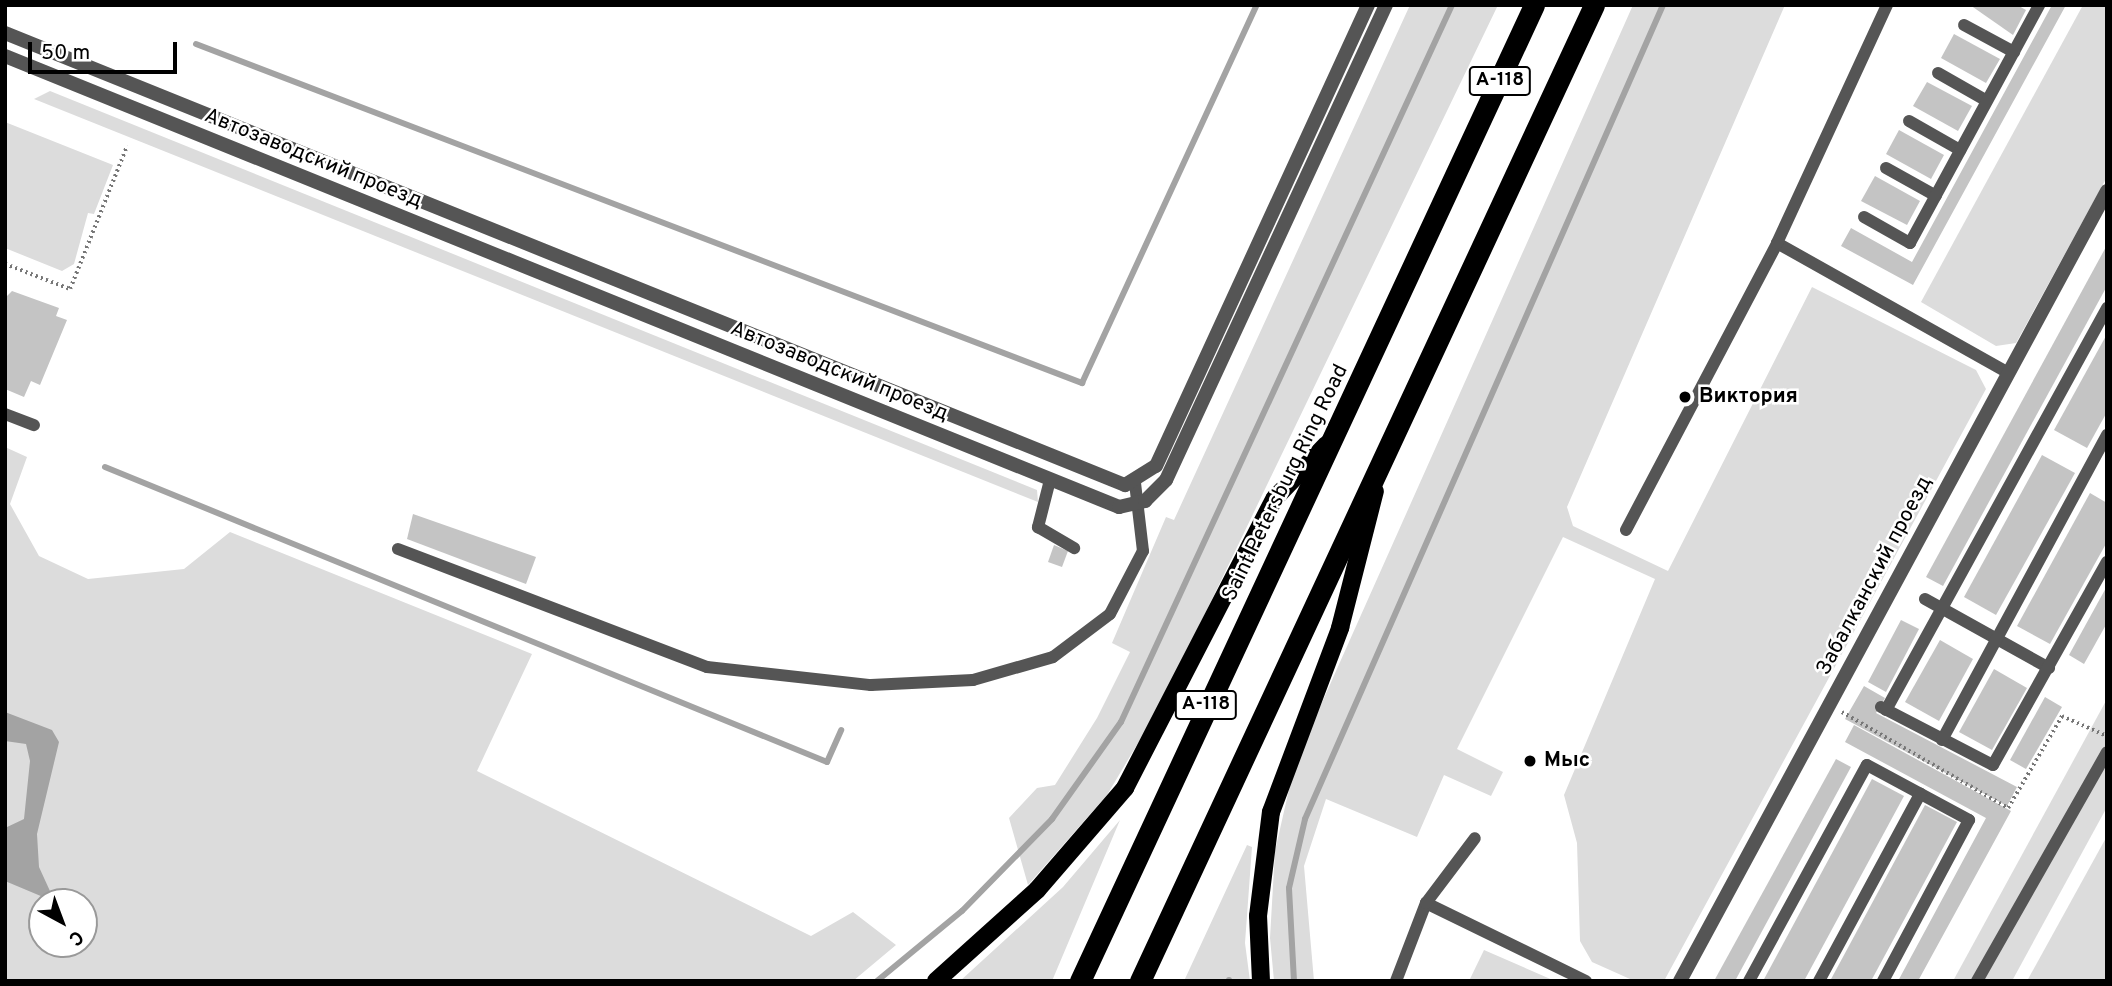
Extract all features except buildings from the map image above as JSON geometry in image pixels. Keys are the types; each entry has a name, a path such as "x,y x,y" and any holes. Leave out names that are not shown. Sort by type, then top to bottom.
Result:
{"highway":[{"name":"Saint Petersburg Ring Road","path":"1080,981 1338,433 1534,5"},
{"name":"А-118","path":"1140,981 1594,5"}],"main road":[{"path":"936,981 1037,890 1125,788 1275,498 1338,433"},
{"path":"1261,981 1258,916 1271,812 1340,628 1383,460"}],"street":[{"path":"1135,483 1156,466 1166,446 1368,5"},
{"path":"1137,504 1167,480 1386,5"},
{"name":"Автозаводский проезд","path":"5,33 1113,484 1135,483"},
{"name":"Автозаводский проезд","path":"5,56 1050,480 1119,507 1137,504"},
{"name":"Забалканский проезд","path":"1679,981 2107,191"}],"lane":[{"path":"1626,530 1777,243 1887,5"},
{"path":"1864,217 1910,243 2039,5"},
{"path":"1964,25 2014,52"},
{"path":"1938,73 1987,101"},
{"path":"1909,121 1960,150"},
{"path":"1886,168 1936,196"},
{"path":"1777,243 2009,373"},
{"path":"2107,308 1942,608 1883,708 1993,765 2107,562"},
{"path":"5,414 34,425"},
{"path":"1942,740 2107,435"},
{"path":"1050,480 1038,527 1074,548"},
{"path":"398,549 708,667 871,685 973,680 1030,668 1095,630 1143,551 1135,483"},
{"path":"1925,599 2049,668"},
{"path":"1976,981 2107,752"},
{"path":"1749,981 1867,765 1969,820 1882,981"},
{"path":"1819,981 1920,794"},
{"path":"1396,981 1426,903 1475,838"},
{"path":"1426,903 1586,981"}],"path":[{"path":"5,264 69,289 127,146"},
{"path":"1845,719 2008,808 2062,716 2107,736"}],"shaded area":[{"path":"1410,5 1498,5 1163,701 1107,795 1028,885 1009,818 1037,788 1055,785 1097,718 1130,652 1112,643 1166,517 1174,520"},
{"path":"1633,5 1785,5 1567,507 1573,526 1668,571 1812,287 1976,370 1986,389 1664,981 1630,979 1592,962 1580,941 1577,843 1564,795 1655,579 1563,537 1457,749 1503,772 1491,796 1444,775 1417,837 1326,799 1304,866 1314,981 1274,981 1270,938 1275,851 1295,763"},
{"path":"2083,5 2107,5 2107,177 2016,343 1996,346 1921,302"},
{"path":"50,91 1037,490 1038,502 34,99"},
{"path":"5,122 113,165 94,214 88,213 74,264 62,271 5,248"},
{"path":"5,447 27,457 10,504 39,556 88,579 184,569 230,532 532,654 477,771 811,936 853,912 896,945 853,981 5,981"},
{"path":"2107,699 2107,807 2012,981 1953,981"},
{"path":"5,712 52,730 59,742 37,834 39,867 49,888 28,888 28,891 5,881 5,828 24,819 30,761 26,744 5,741"},
{"path":"1120,820 1052,981 960,981 1063,887"},
{"path":"2107,836 2107,981 2027,981"},
{"path":"1247,845 1252,847 1245,943 1250,981 1184,981"},
{"path":"1484,950 1555,981 1469,981"}],"waterway":[{"path":"196,44 1082,383 1257,5"},
{"path":"877,981 962,911 1052,819 1121,722 1452,5"},
{"path":"1294,981 1289,888 1305,819 1663,5"},
{"path":"105,467 827,762 841,730"}],"place":[{"name":"Виктория","path":"1685,397"},
{"name":"Мыс","path":"1530,761"}]}
